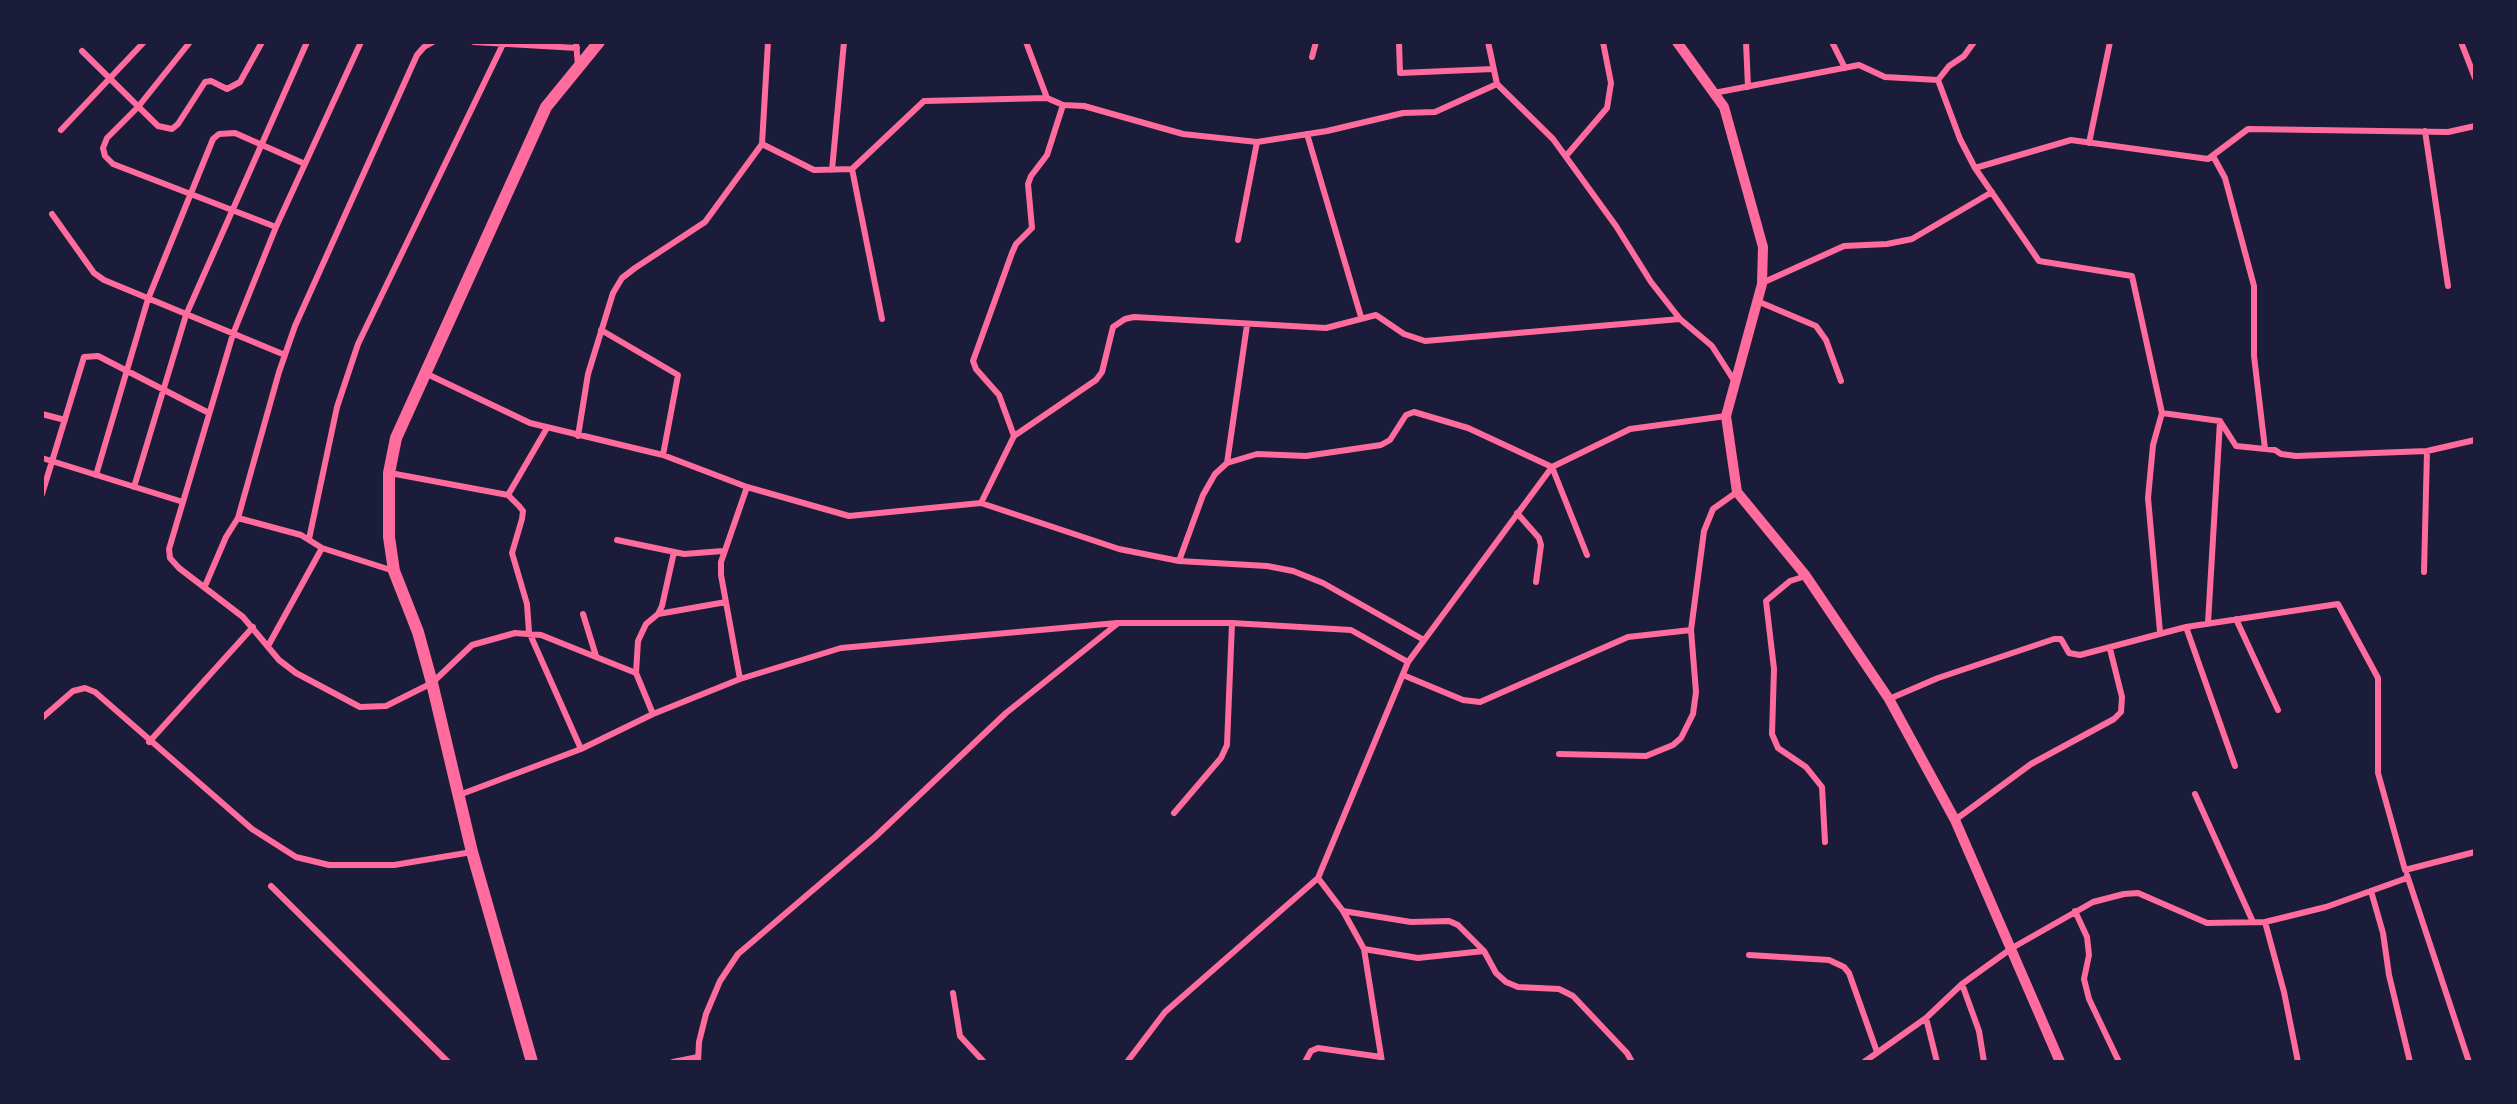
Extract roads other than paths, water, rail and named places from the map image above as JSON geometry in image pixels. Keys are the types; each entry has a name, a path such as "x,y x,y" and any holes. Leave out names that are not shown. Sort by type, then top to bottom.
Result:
{"main road":[{"path":"532,1062 472,852 418,632 394,571 389,537 389,473 396,438 546,107 599,42"}],"street":[{"path":"61,130 144,42"},
{"path":"190,42 138,107 107,138 103,148 105,156 113,164 276,227"},
{"path":"82,51 158,126 172,129 178,124 204,82 211,81 227,89 240,82 262,42"},
{"path":"134,487 186,315 307,42"},
{"path":"361,42 276,227 233,334 169,549 170,558 179,568 206,586 253,627 279,660 296,673 360,707 386,706 432,682 472,645 497,637 529,632 636,673"},
{"path":"206,586 226,537 238,518 285,355 417,55 424,46 432,42"},
{"path":"474,42 576,45 578,70"},
{"path":"578,436 588,374 613,293 622,278 705,222 762,144 768,42"},
{"path":"832,170 844,42"},
{"path":"1026,42 1047,98"},
{"path":"1312,57 1316,42"},
{"path":"1399,42 1398,69 1400,73 1493,69"},
{"path":"1488,42 1497,84 1553,139 1651,282 1680,319 1712,346 1735,382"},
{"path":"1566,156 1607,108 1611,83 1603,42"},
{"path":"1677,42 1724,107 1763,247 1762,284 1726,416 1737,492 1806,576 1889,699 1955,820 2060,1062"},
{"path":"1746,42 1748,87"},
{"path":"1832,42 1845,68"},
{"path":"1938,80 1949,66 1964,56 1974,42"},
{"path":"2089,143 2110,42"},
{"path":"2461,42 2475,78"},
{"path":"309,539 337,407 358,344 504,43"},
{"path":"1714,93 1859,65 1885,77 1938,80"},
{"path":"1938,80 1960,139 1975,168 2039,261 2132,276 2162,413 2152,446 2148,498 2160,632"},
{"path":"762,144 814,170 852,169 924,101 1047,98 1063,105 1084,106 1183,134 1257,142 1307,134 1402,113 1435,112 1497,84"},
{"path":"1014,436 1002,402 994,387 976,369 974,357 1016,244 1032,228 1028,184 1031,176 1047,155 1063,105"},
{"path":"1975,168 2071,140 2208,159 2248,129 2448,132 2475,126"},
{"path":"2426,131 2448,286"},
{"path":"96,475 148,299 213,139 219,134 235,133 305,164"},
{"path":"1307,134 1361,317"},
{"path":"1238,240 1257,142"},
{"path":"2213,156 2225,178 2254,286 2254,356 2265,449"},
{"path":"852,169 882,319"},
{"path":"1762,284 1837,248 1858,244 1901,243 1912,239 1992,192"},
{"path":"52,214 94,273 104,280 285,355"},
{"path":"1757,301 1807,320 1816,326 1826,340 1841,381"},
{"path":"981,503 1014,436 1096,380 1102,372 1113,327 1125,319 1134,317 1326,328 1361,317 1376,315 1404,334 1425,341 1680,319"},
{"path":"1227,463 1247,325"},
{"path":"601,330 678,375 663,455"},
{"path":"42,494 84,357 98,356 209,413"},
{"path":"424,373 530,423 663,455 747,487 849,516 981,503 1119,549 1179,561 1256,565 1293,571 1323,583 1424,640"},
{"path":"1179,561 1203,495 1215,474 1227,463 1257,454 1306,456 1381,445 1390,440 1406,415 1414,412 1468,428 1552,466 1587,555"},
{"path":"2162,413 2220,421 2236,446 2265,449 2296,456 2427,451 2475,440"},
{"path":"42,414 65,420"},
{"path":"1127,1062 1165,1012 1318,878 1408,662 1552,466 1630,429 1726,416"},
{"path":"2208,623 2220,421"},
{"path":"508,495 547,428"},
{"path":"2424,572 2427,451"},
{"path":"42,458 183,502"},
{"path":"389,473 508,495 523,512 512,553 527,604 529,632 581,748"},
{"path":"740,679 721,575 723,551 747,487"},
{"path":"1559,754 1646,756 1666,748 1681,738 1693,714 1696,692 1691,630 1704,531 1713,509 1737,492"},
{"path":"1517,513 1539,538 1541,545 1536,582"},
{"path":"238,518 309,539 322,548 394,571"},
{"path":"617,540 684,554 723,551"},
{"path":"268,646 322,548"},
{"path":"652,714 636,673 638,641 646,624 658,614 665,598 674,552"},
{"path":"1806,576 1790,581 1766,601 1774,669 1772,734 1778,748 1806,766 1822,787 1825,842"},
{"path":"658,614 726,602"},
{"path":"1889,699 1938,678 2054,639 2061,639 2073,656 2110,649 2160,632 2338,604 2378,678 2378,773 2407,878 2469,1062"},
{"path":"583,614 596,656"},
{"path":"2236,619 2278,710"},
{"path":"459,795 581,748 652,714 740,679 841,648 1118,623 1232,623 1350,630 1408,662"},
{"path":"673,1062 698,1060 706,1014 720,981 738,954 875,837 1006,713 1118,623"},
{"path":"1174,813 1221,758 1227,745 1232,623"},
{"path":"149,742 253,627"},
{"path":"2186,627 2235,765"},
{"path":"1403,675 1463,700 1480,702 1604,645 1628,637 1691,630"},
{"path":"1955,820 2031,764 2114,719 2121,712 2122,697 2110,649"},
{"path":"42,718 73,690 85,688 95,692 149,742 252,830 296,857 329,865 394,865 472,852"},
{"path":"2195,794 2253,922"},
{"path":"2405,870 2475,852"},
{"path":"1305,1062 1311,1051 1318,1048 1381,1059 1364,949 1343,911 1318,878"},
{"path":"1864,1062 1926,1018 1962,984 2012,948 2075,911 2110,897 2138,893 2207,923 2265,922 2300,915 2407,878"},
{"path":"271,886 448,1062"},
{"path":"2371,891 2383,933 2389,975 2410,1062"},
{"path":"1343,911 1411,922 1449,921 1458,925 1484,951 1496,973 1506,982 1518,987 1559,990 1573,996 1627,1053 1632,1062"},
{"path":"2075,911 2087,937 2089,955 2084,980 2089,999 2119,1062"},
{"path":"2265,922 2284,992 2298,1062"},
{"path":"1364,949 1418,958 1484,951"},
{"path":"1749,955 1829,960 1844,967 1849,973 1877,1052"},
{"path":"1962,984 1979,1031 1984,1062"},
{"path":"953,993 960,1036 984,1062"},
{"path":"1926,1018 1938,1062"}]}
